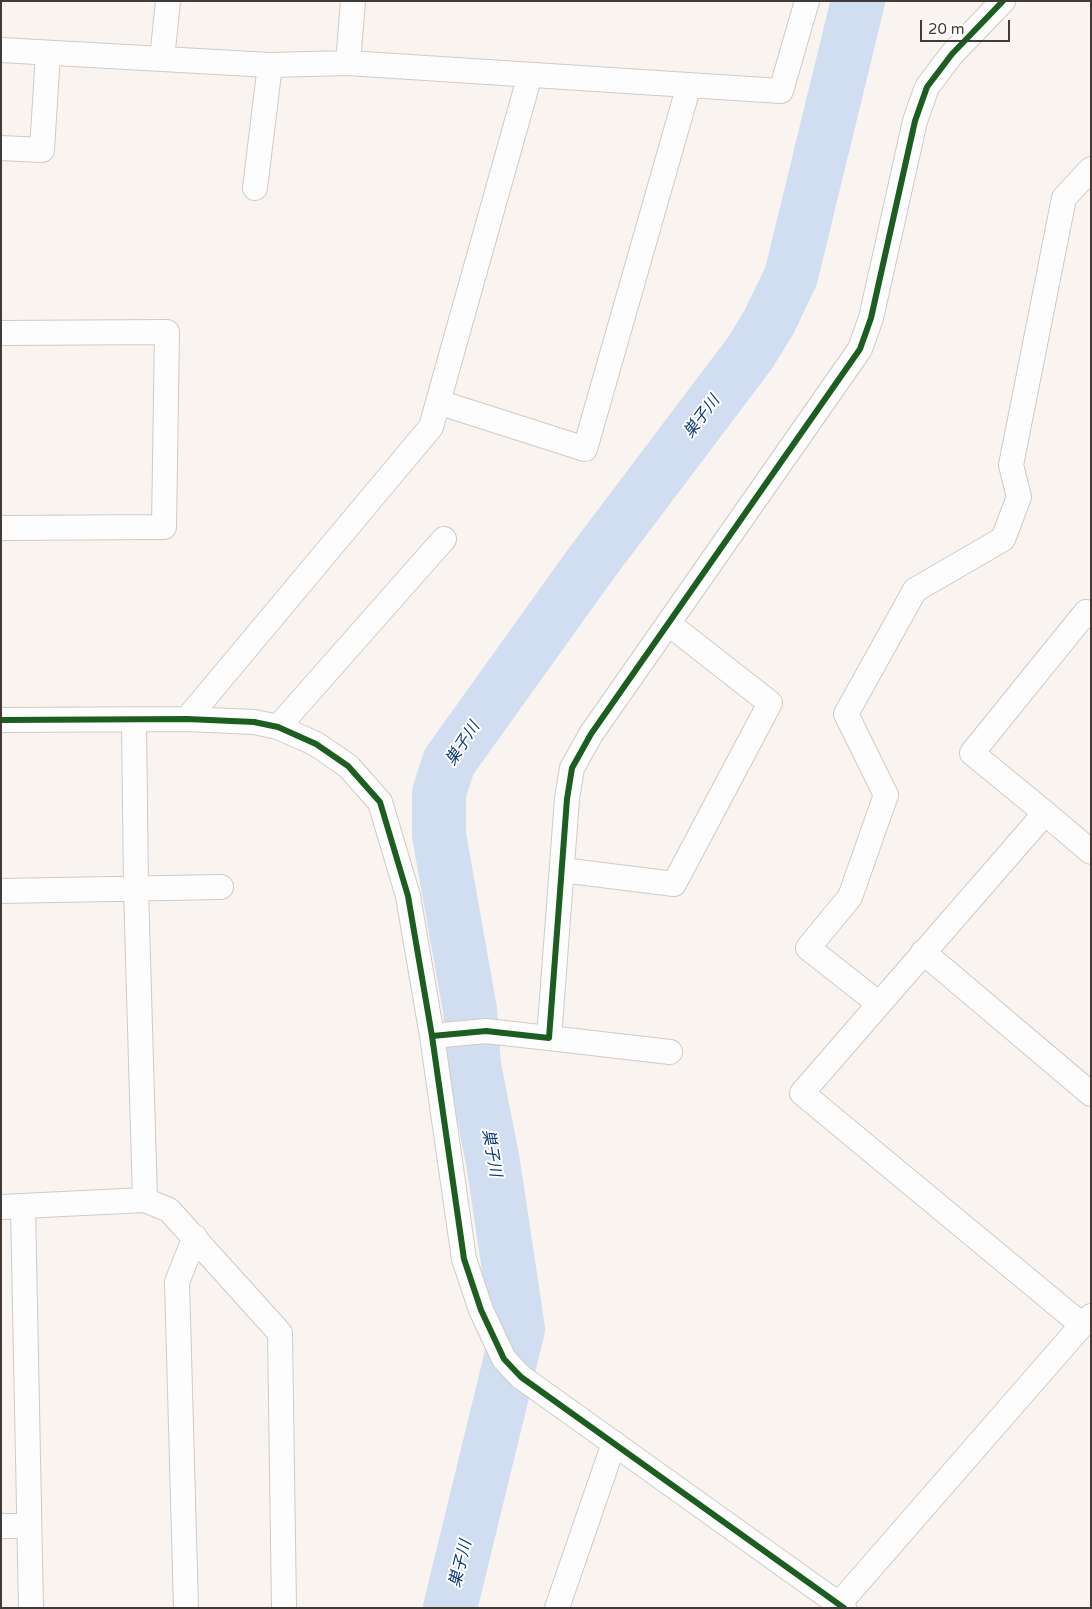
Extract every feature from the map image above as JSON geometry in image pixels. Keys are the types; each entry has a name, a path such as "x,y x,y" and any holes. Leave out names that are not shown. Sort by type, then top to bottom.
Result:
{"street":[{"path":"162,59 168,1"},
{"path":"348,63 353,1"},
{"path":"1,50 270,65 348,63 781,91 807,1"},
{"path":"549,1038 567,799 572,768 591,734 860,350 871,318 915,121 927,87 952,54 1003,1"},
{"path":"1,148 42,150 48,53"},
{"path":"255,188 270,65"},
{"path":"187,719 431,427 530,74"},
{"path":"438,402 586,449 689,85"},
{"path":"878,1004 808,948 850,896 886,795 846,714 915,590 1003,539 1019,497 1011,465 1064,198 1091,169"},
{"path":"1,332 167,332 164,527 1,528"},
{"path":"278,727 444,539"},
{"path":"1091,616 1086,612 972,753 1091,852"},
{"path":"562,870 674,884 770,703 669,624"},
{"path":"1,720 187,719 254,722 278,727 316,744 348,766 380,802 408,896 442,1035 464,1259 481,1310 504,1359 521,1377 841,1606 1087,1321 802,1093 1045,813"},
{"path":"134,720 136,889 145,1200"},
{"path":"1,891 221,887"},
{"path":"923,952 1091,1094"},
{"path":"442,1035 486,1031 670,1052"},
{"path":"31,1608 29,1526 12,1207 145,1200 169,1210 195,1236 280,1333 284,1608"},
{"path":"186,1608 177,1282 195,1236"},
{"path":"558,1608 614,1442"},
{"path":"1,1526 29,1526"}],"waterway":[{"name":"巣子川","path":"450,1608 518,1329 493,1162 474,1065 470,1010 439,835 439,793 449,762 590,565 750,353 769,322 791,276 858,1"}],"cycle path":[{"path":"432,1036 486,1031 549,1038 567,799 572,768 591,734 860,349 871,318 915,121 927,87 952,54 1003,1"},
{"path":"1,720 187,719 254,722 278,727 316,744 348,766 380,802 408,896 432,1036 464,1259 481,1310 504,1359 521,1377 844,1608"}]}
